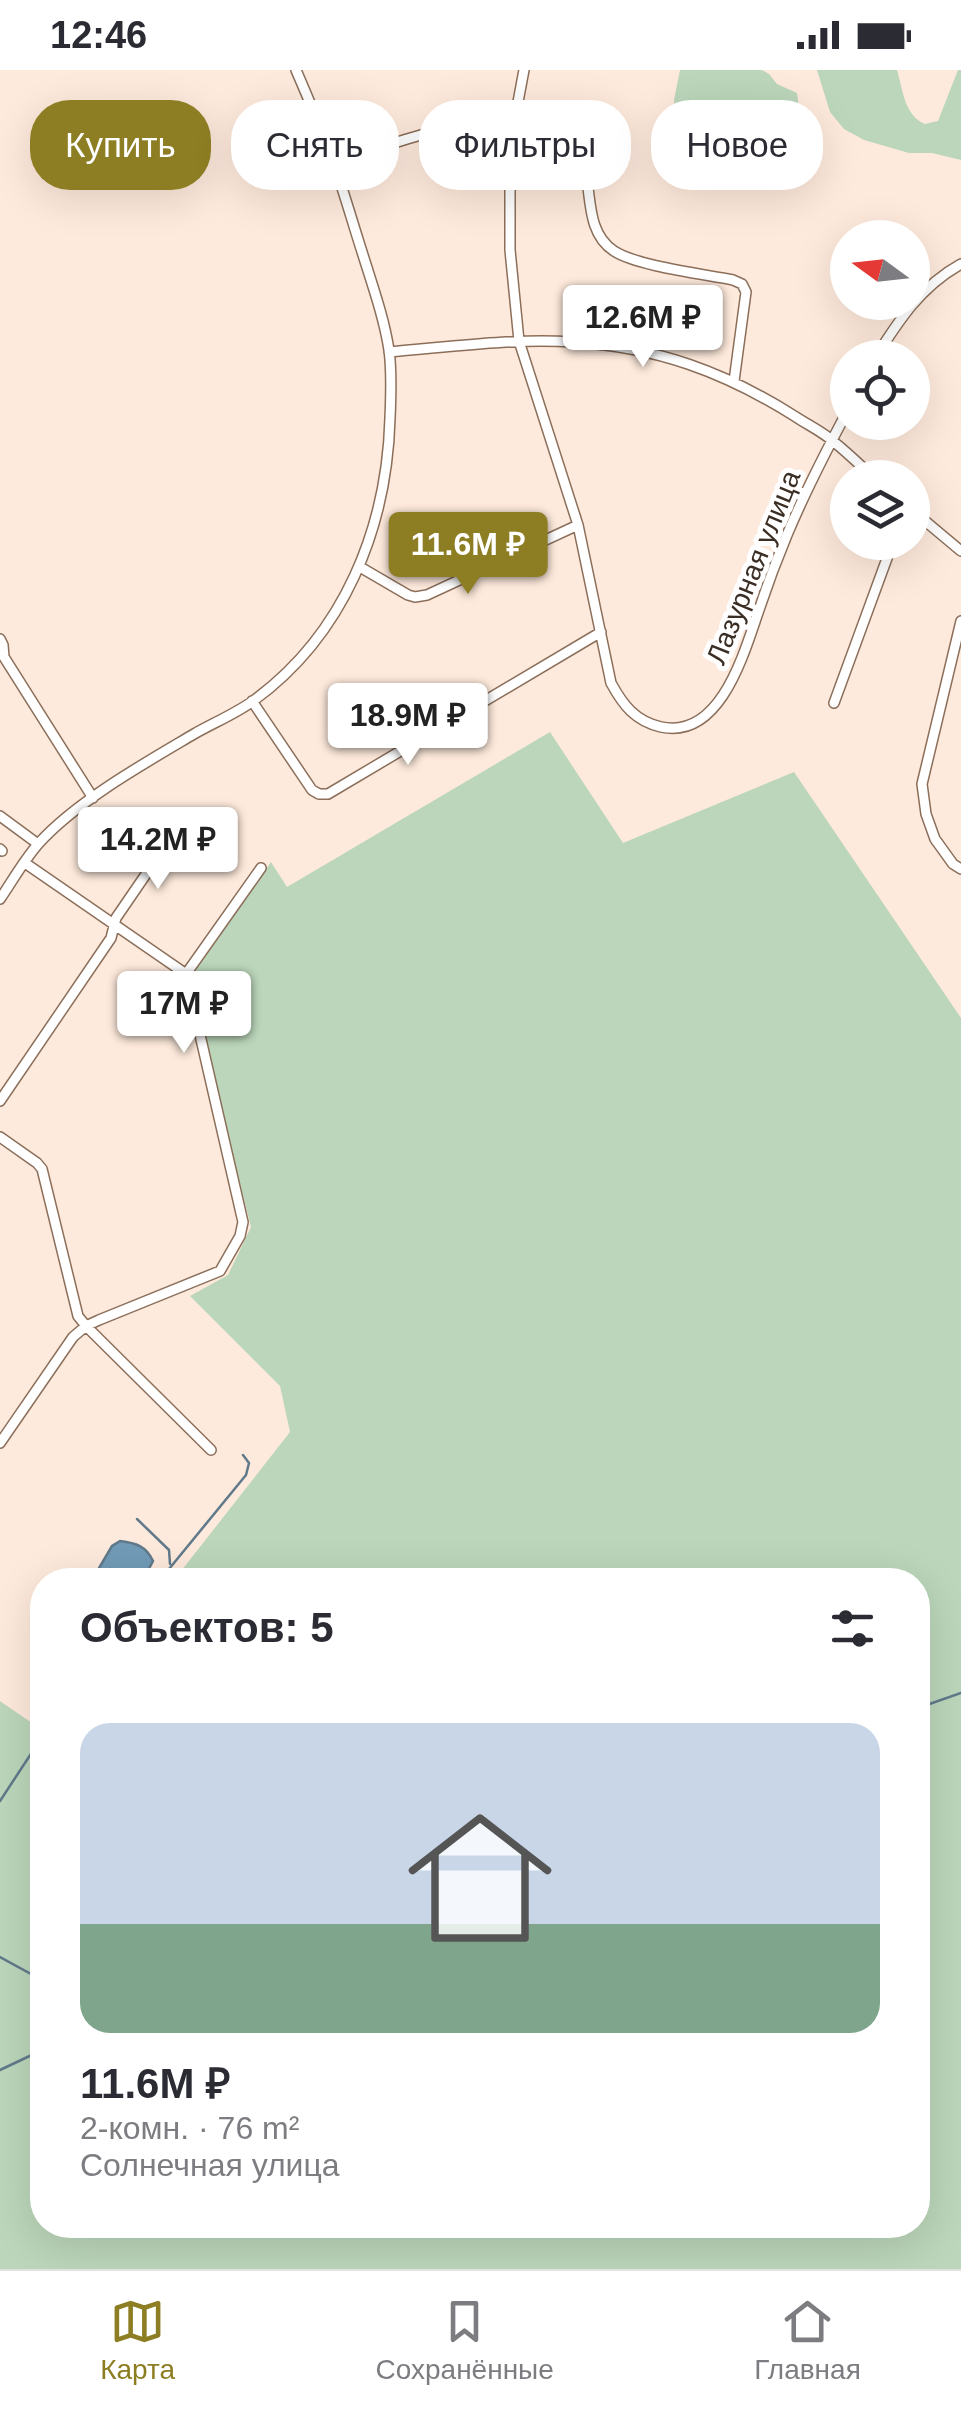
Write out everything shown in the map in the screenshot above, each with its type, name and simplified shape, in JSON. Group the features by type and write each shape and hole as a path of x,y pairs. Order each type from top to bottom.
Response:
{"street":[{"path":"296,70 308,100"},
{"name":"Лазурная улица","path":"518,100 524,70"},
{"path":"0,899 38,844 62,821 193,735 252,702 307,652 333,619 360,568 385,482 390,429 389,352 380,309 342,190"},
{"name":"Лазурная улица","path":"510,190 510,250 519,341 578,524 611,683 622,705 634,715 662,727 676,728 700,720 724,694 741,662 800,503 832,440"},
{"path":"588,190 592,220 600,239 614,251 742,284 746,292 734,381"},
{"path":"886,340 904,312 927,288 961,264"},
{"path":"389,352 519,341 624,346 673,357 734,381 830,439"},
{"path":"832,440 854,460"},
{"path":"360,568 408,596 427,595 578,524"},
{"path":"930,525 961,552"},
{"path":"834,703 886,560"},
{"path":"961,621 922,784 934,839 961,870"},
{"path":"252,702 312,790 328,794 601,632"},
{"path":"0,639 4,657 94,798"},
{"path":"0,816 38,844"},
{"path":"0,1101 111,938 116,918 166,846"},
{"path":"0,1443 74,1337 86,1326 220,1270 240,1236 243,1222 186,974 25,862"},
{"path":"186,974 261,868"},
{"path":"0,1136 42,1169 75,1308 86,1326 211,1450"}],"green space":[{"path":"680,70 762,70 777,84 797,93 798,100 674,100"},
{"path":"817,70 897,70 908,108 925,124 938,121 961,70 961,160 932,153 909,153 864,140 844,129 830,112"},
{"path":"550,732 623,843 794,772 961,1018 961,2269 0,2269 0,1701 30,1722 30,2238 930,2238 930,1568 183,1568 290,1432 280,1386 190,1296 228,1275 251,1227 190,986 192,976 271,862 287,887"}],"water":[{"path":"120,1541 140,1546 153,1561 149,1568 99,1568 112,1546"}],"waterway":[{"path":"170,1568 246,1475 249,1463 243,1455"},
{"path":"137,1519 169,1550 170,1564"},
{"path":"930,1704 961,1693"},
{"path":"0,1801 30,1755"},
{"path":"0,1957 30,1973"},
{"path":"0,2070 30,2056"}]}
